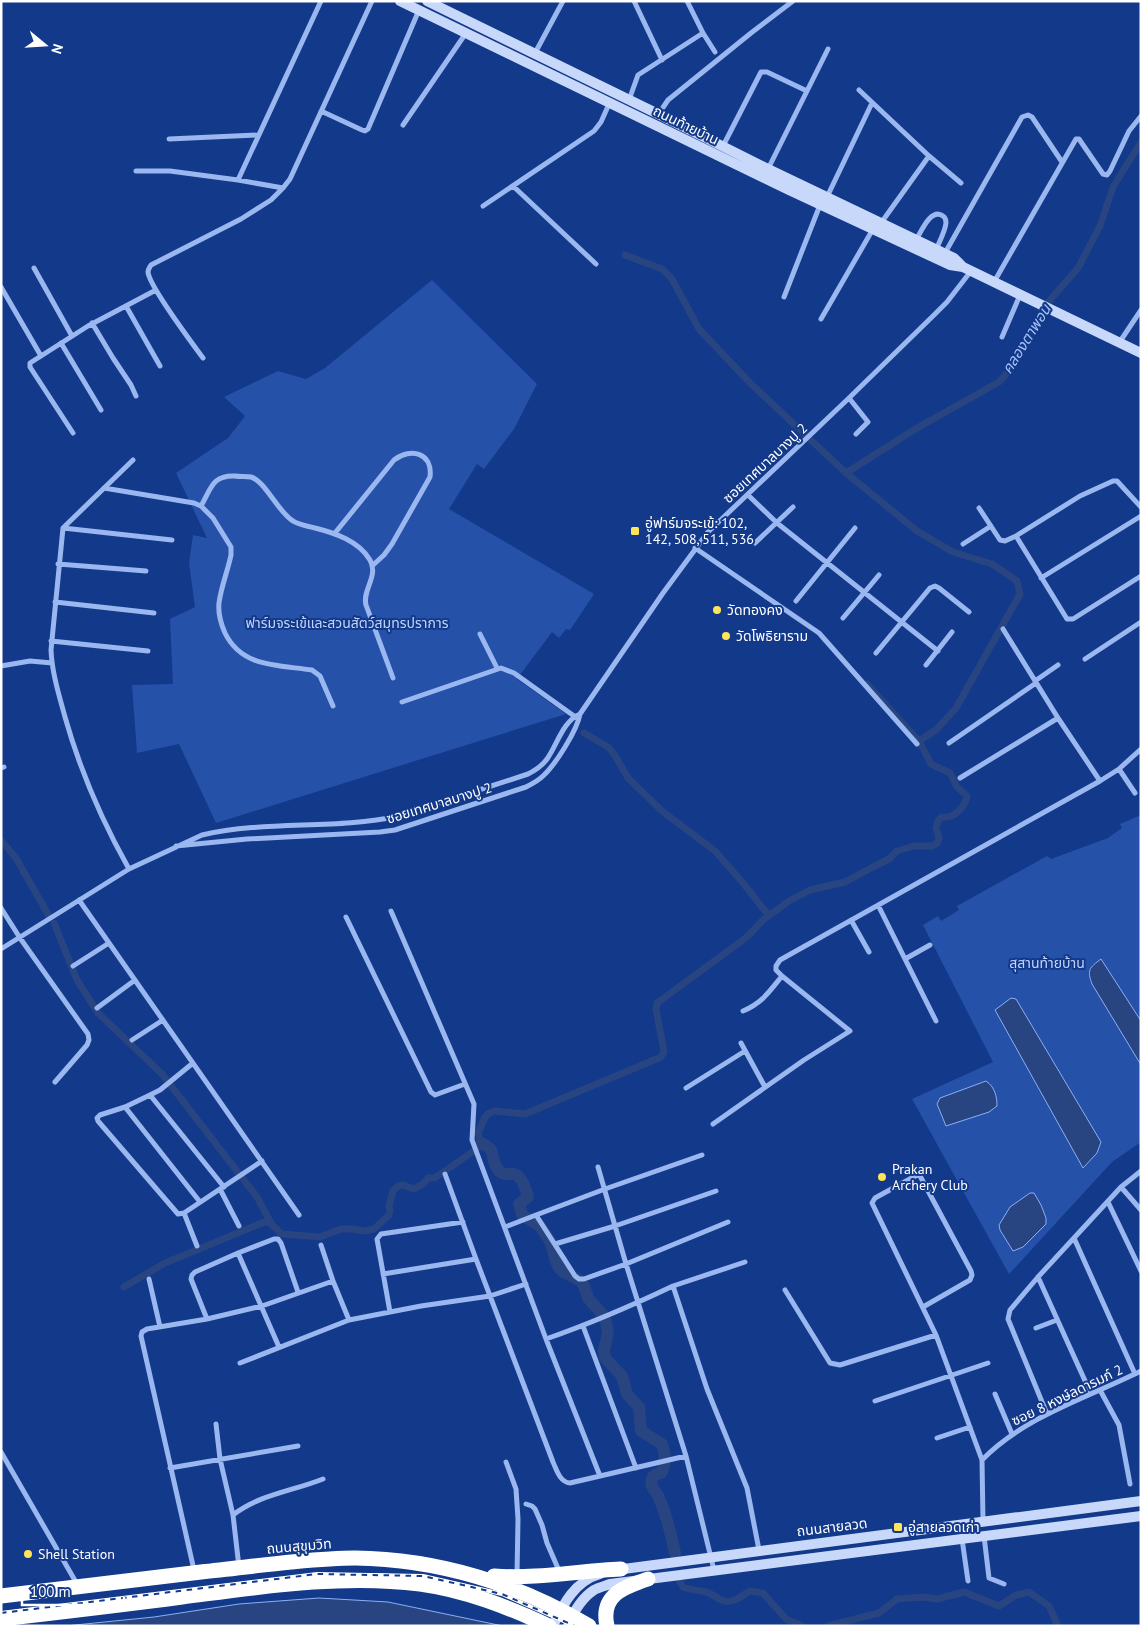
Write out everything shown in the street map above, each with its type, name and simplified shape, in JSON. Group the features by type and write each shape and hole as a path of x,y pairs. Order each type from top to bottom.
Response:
{"highway":[{"name":"ถนนสุขุมวิท","path":"1,1596 240,1568 353,1558 401,1561 471,1574 505,1585 567,1617 589,1626"},
{"path":"471,1574 517,1578 621,1569"},
{"path":"607,1626 605,1611 616,1593 648,1579"},
{"path":"1,1619 264,1586 350,1580 421,1584 455,1590 489,1601 551,1626"},
{"path":"79,1587 91,1608"}],"street":[{"path":"238,180 321,1"},
{"path":"203,358 156,290 148,272 151,265 241,219 271,200 283,188 290,179 372,1"},
{"name":"ถนนท้ายบ้าน","path":"400,1 653,125 877,226 950,265 967,269 1141,353"},
{"name":"ถนนท้ายบ้าน","path":"427,1 723,146 768,169 823,201"},
{"path":"530,65 563,1"},
{"path":"634,1 662,60"},
{"path":"687,1 702,33 714,52"},
{"path":"780,1 784,7"},
{"path":"653,125 668,100 793,1"},
{"path":"321,111 362,130 368,129 419,10"},
{"path":"404,125 466,33"},
{"path":"629,100 638,75 702,33"},
{"path":"768,169 828,49"},
{"path":"723,146 761,72 767,72 807,91"},
{"path":"859,90 929,156 961,183"},
{"path":"784,297 823,201 872,103"},
{"path":"483,206 594,131 601,122 609,104"},
{"path":"940,252 1022,116 1032,116 1062,162"},
{"path":"994,282 1076,139 1078,139 1103,174 1107,175 1131,128 1141,116"},
{"path":"169,138 258,135"},
{"path":"821,319 877,226 929,156"},
{"path":"136,171 170,171 283,188"},
{"path":"513,186 596,264"},
{"path":"916,240 932,216 938,214 943,216 946,219 946,225 940,252"},
{"name":"ถนนท้ายบ้าน","path":"877,226 916,240 954,258 967,269"},
{"path":"34,268 72,336"},
{"name":"ซอยเทศบาลบางปู 2","path":"1,949 129,868 202,835 236,829 378,820 398,816 524,776 536,770 547,759 569,722 577,715 694,548 713,526 814,432 947,302 967,269"},
{"path":"1,286 40,356"},
{"path":"73,433 30,367 30,363 92,323 156,290"},
{"path":"1002,337 1020,295"},
{"path":"126,306 160,366"},
{"path":"1119,343 1141,310"},
{"path":"92,323 136,396"},
{"path":"61,343 101,410"},
{"path":"849,398 868,422 856,434"},
{"path":"335,533 394,460 402,454 408,453 423,456 430,463 430,477 392,544 372,566"},
{"path":"129,868 82,771 59,697 52,663 51,641 63,528 133,460"},
{"path":"201,506 214,483 220,477 251,477 261,484 293,521 335,533 362,551 370,560 373,575 365,601 393,678"},
{"path":"979,508 1002,541 1016,536 1080,496 1113,481 1116,481 1141,507"},
{"path":"104,488 194,503 201,506 213,518 231,548 219,604 220,618 229,642 246,657 256,661 317,672 333,706"},
{"path":"748,495 776,523 938,650"},
{"path":"755,543 793,507"},
{"path":"1041,578 1141,516"},
{"path":"963,544 991,526"},
{"path":"63,528 172,540"},
{"path":"796,602 855,528"},
{"path":"1016,536 1069,620 1141,576"},
{"path":"694,548 819,633 917,744"},
{"path":"58,564 146,572"},
{"path":"843,618 879,575"},
{"path":"876,653 930,588 935,586 969,612"},
{"path":"55,602 154,613"},
{"path":"1085,659 1141,622"},
{"path":"1003,630 1100,781"},
{"path":"926,665 952,632"},
{"path":"480,634 497,668"},
{"path":"51,641 148,651"},
{"path":"1,666 30,661 52,663"},
{"path":"949,743 1058,666"},
{"path":"402,702 501,668 514,673 577,715"},
{"name":"ซอยเทศบาลบางปู 2","path":"176,846 247,839 380,832 410,826 526,787 539,780 551,768 569,739 578,722 577,715"},
{"path":"960,778 1058,718"},
{"path":"713,1124 850,1031 776,970 780,960 1100,781 1119,769 1141,749"},
{"path":"1119,769 1135,793"},
{"path":"79,900 299,1215"},
{"path":"878,904 936,1021"},
{"path":"1,908 88,1034 87,1046 55,1082"},
{"path":"391,911 475,1108 472,1140 546,1339 600,1476"},
{"path":"346,917 431,1092 435,1095 465,1084"},
{"path":"851,920 869,952"},
{"path":"73,966 109,943"},
{"path":"905,959 930,945"},
{"path":"743,1011 756,1006 782,976"},
{"path":"98,1008 135,980"},
{"path":"132,1040 163,1020"},
{"path":"741,1043 765,1087"},
{"path":"686,1088 745,1052"},
{"path":"193,1063 160,1090 125,1107 100,1115 98,1121 176,1212 180,1214 262,1161"},
{"path":"150,1096 222,1188 239,1226"},
{"path":"125,1107 200,1202"},
{"path":"505,1227 605,1189 702,1156"},
{"path":"598,1167 686,1456 714,1570"},
{"path":"1047,1414 1008,1319 1010,1310 1038,1276 1121,1187 1141,1172"},
{"path":"445,1174 561,1480 570,1484 686,1456"},
{"path":"923,1307 970,1280 972,1275 919,1174 874,1198 872,1203 936,1335 982,1460 983,1522"},
{"path":"1121,1187 1141,1210"},
{"path":"555,1244 616,1226 716,1191"},
{"path":"1108,1202 1141,1271"},
{"path":"184,1213 198,1246"},
{"path":"536,1215 575,1276 579,1279 584,1279 626,1264 728,1222"},
{"path":"390,1312 377,1239 381,1234 463,1222"},
{"path":"1074,1238 1138,1373"},
{"path":"207,1318 191,1279 192,1275 238,1253 274,1239 278,1239 298,1292"},
{"path":"321,1244 333,1281 349,1320"},
{"path":"238,1253 279,1347"},
{"path":"383,1274 476,1259"},
{"path":"546,1339 583,1326 673,1286 744,1262"},
{"path":"1038,1276 1092,1394"},
{"path":"149,1279 160,1327"},
{"path":"194,1573 141,1336 144,1330 262,1306 333,1281"},
{"path":"240,1363 349,1320 490,1296 526,1284"},
{"path":"673,1286 707,1389 746,1488 759,1550"},
{"path":"785,1290 830,1363 835,1365 936,1335"},
{"path":"1036,1328 1057,1320"},
{"path":"583,1326 636,1468"},
{"path":"875,1401 988,1363"},
{"name":"ซอย 8 หงษ์ลดารมภ์ 2","path":"982,1460 1012,1434 1047,1414 1138,1373"},
{"path":"1100,1390 1119,1425 1130,1484"},
{"path":"995,1394 1012,1434"},
{"path":"216,1424 220,1459 233,1515 240,1568"},
{"path":"937,1438 970,1427"},
{"path":"170,1468 298,1446"},
{"path":"1,1452 79,1587"},
{"path":"506,1462 516,1489 518,1519 517,1578"},
{"path":"233,1515 242,1508 269,1496 322,1479"},
{"name":"ถนนสายลวด","path":"567,1617 570,1594 580,1583 596,1575 621,1569 1141,1502"},
{"path":"526,1504 535,1509 560,1574"},
{"path":"1101,1507 1102,1521"},
{"name":"ถนนสายลวด","path":"551,1626 567,1617 594,1590 610,1584 1141,1516"},
{"path":"984,1536 989,1578 1004,1584"},
{"path":"962,1538 968,1581"}],"green space":[{"name":"ฟาร์มจระเข้และสวนสัตว์สมุทรปราการ","path":"432,280 537,384 514,429 484,469 477,464 449,509 594,594 570,630 566,629 559,638 552,632 517,679 566,714 216,823 179,744 137,753 132,685 173,684 170,619 195,607 189,563 193,535 207,538 176,473 228,438 245,416 224,397 278,371 306,379 325,368"},
{"name":"สุสานท้ายบ้าน","path":"1141,815 1141,1142 1112,1162 1009,1274 912,1099 993,1062 923,925 938,916 941,921 959,910 957,906 1047,856 1051,859 1108,838 1122,828 1120,824"}],"shaded area":[{"path":"1101,959 1141,1021 1141,1065 1092,984 1089,972"},
{"path":"1011,998 1016,999 1101,1142 1097,1153 1083,1168 995,1010"},
{"path":"986,1081 995,1092 997,1106 989,1112 946,1126 937,1104 940,1098"},
{"path":"1030,1193 1034,1193 1041,1205 1046,1218 1046,1224 1023,1247 1013,1251 999,1225 1010,1207"},
{"path":"319,1598 388,1602 503,1626 65,1626 154,1617 239,1604"}],"waterway":[{"name":"คลองตาพอน","path":"846,473 917,428 999,382 1015,364 1044,307 1078,268 1100,226 1113,187 1141,142"},
{"path":"625,255 662,269 672,279 699,329 751,384 846,473 917,531 953,552 992,564 1017,581 1020,594 956,708 936,730 919,741"},
{"path":"124,1287 165,1263 267,1221 282,1234 320,1237 341,1229 365,1231 374,1229 389,1215 393,1191 398,1186 403,1185 414,1189 423,1184 428,1178 434,1178 478,1148 481,1143 478,1133 485,1117 489,1113 495,1111 525,1114 661,1057 664,1052 656,1009 657,1003 747,937 763,920 789,901 810,890 845,882 889,859 897,851 914,846 932,846 937,843 939,838 936,827 938,821 942,817 955,814 964,804 967,796 957,787 950,773 931,764 919,741 867,684"},
{"path":"584,733 608,747 628,778 662,811 715,851 769,916"},
{"path":"1,840 16,858 49,916"},
{"path":"54,923 77,980 98,1013 162,1074 257,1197 271,1223"},
{"path":"481,1143 490,1148 495,1164 501,1172 516,1175 520,1178 528,1197 519,1204 522,1215 540,1226 550,1241 560,1269 581,1281 588,1298 604,1316 608,1333 604,1350 605,1358 622,1376 627,1394 639,1407 641,1431 662,1444 664,1466 661,1473 653,1477 651,1484 663,1509 675,1553"},
{"path":"680,1582 683,1587 707,1592 725,1601 736,1599 750,1591 763,1593 786,1619 802,1626"},
{"path":"828,1626 879,1613 897,1599 923,1597 937,1599 964,1592 999,1606 1016,1595 1029,1592 1049,1606 1058,1626"}],"railway":[{"path":"1,1613 317,1574 423,1576 502,1594 575,1626"}],"place":[{"name":"อู่ฟาร์มจระเข้: 102, 142, 508, 511, 536","path":"635,531"},
{"name":"วัดทองคง","path":"717,610"},
{"name":"วัดโพธิยาราม","path":"726,636"},
{"name":"Prakan Archery Club","path":"882,1177"},
{"name":"อู่สายลวดเก่า","path":"898,1527"},
{"name":"Shell Station","path":"28,1554"}]}
